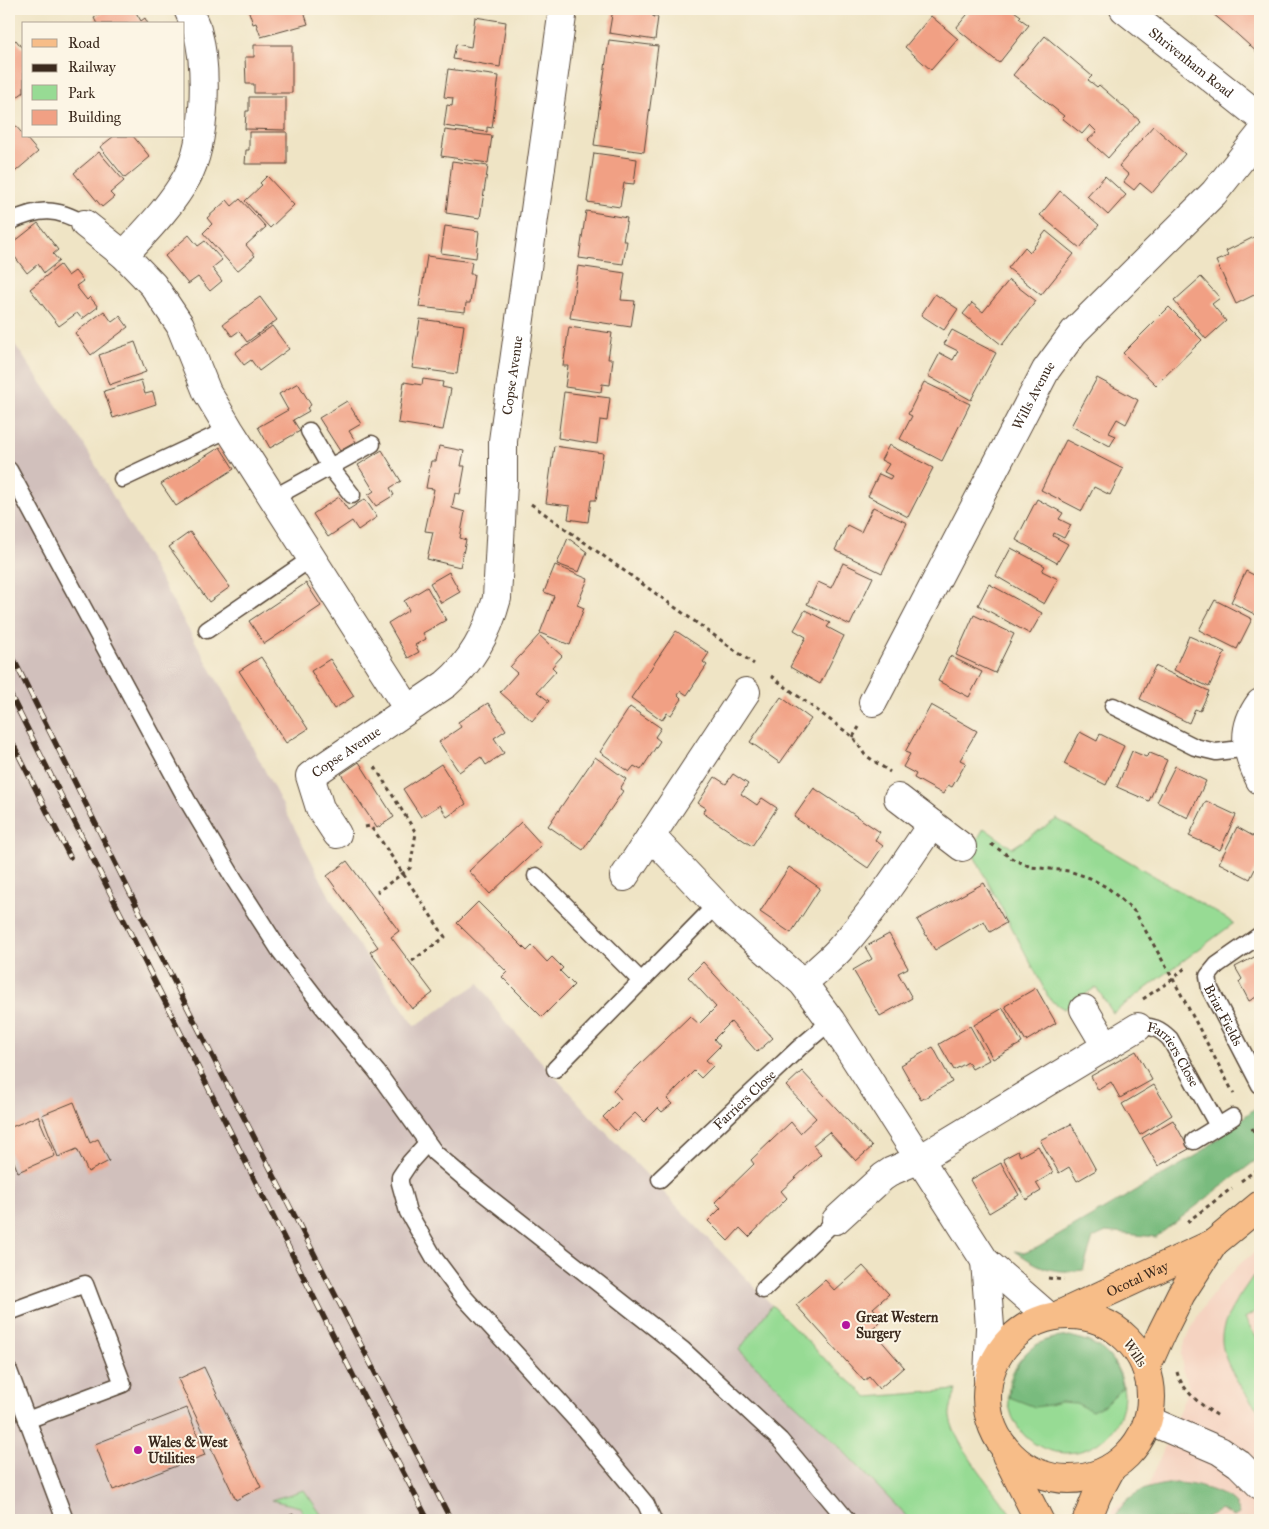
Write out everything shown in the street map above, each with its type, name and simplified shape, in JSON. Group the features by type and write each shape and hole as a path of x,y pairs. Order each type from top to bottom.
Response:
{"main road":[{"name":"Ocotal Way","path":"1054,1315 1214,1242 1260,1205"},
{"name":"Ocotal Way","path":"1146,1368 1181,1294 1214,1242"},
{"name":"Wills","path":"1054,1315 1092,1318 1118,1330 1131,1343 1146,1368 1151,1394 1148,1420 1144,1431 1122,1459 1112,1467 1092,1476 1057,1478 1035,1472 1025,1466 1016,1460 1000,1442 988,1412 988,1379 997,1356 1012,1337 1031,1323 1054,1315"},
{"path":"1000,1442 1039,1520"},
{"path":"1087,1520 1097,1495 1112,1467"}],"street":[{"path":"124,255 172,200 187,177 195,158 202,122 203,75 197,30 188,9"},
{"name":"Copse Avenue","path":"337,834 320,808 310,776 446,684 464,667 485,635 497,598 503,483 503,441 563,9"},
{"name":"Shrivenham Road","path":"1124,9 1260,117"},
{"name":"Wills Avenue","path":"874,702 1046,370 1074,332 1214,193 1260,135"},
{"path":"85,224 124,255 153,285 180,325 207,392 408,709"},
{"path":"624,877 746,692"},
{"path":"1260,703 1252,714 1247,733 1250,759 1260,780"},
{"path":"898,798 962,847"},
{"path":"803,983 838,951 857,928 932,824"},
{"path":"651,836 716,905 803,983 831,1020 985,1261 1054,1315"},
{"path":"1084,1010 1106,1046"},
{"name":"Farriers Close","path":"836,1220 882,1177 920,1160 1138,1026"},
{"path":"985,1261 990,1327 988,1379"},
{"path":"1148,1420 1220,1451 1239,1464 1260,1485"}],"lane":[{"path":"9,222 35,212 46,211 71,216 85,224"},
{"path":"122,479 229,429"},
{"path":"309,431 330,466 352,495"},
{"path":"273,498 372,444"},
{"path":"9,470 182,791 234,879 280,951 377,1072 435,1153 690,1356 780,1440 847,1520"},
{"path":"207,630 312,558"},
{"path":"1113,706 1195,747 1216,752 1248,748"},
{"path":"536,876 641,982"},
{"path":"556,1069 716,905"},
{"name":"Briar Fields","path":"1260,935 1217,965 1208,976 1210,988 1260,1085"},
{"name":"Farriers Close","path":"660,1179 831,1020"},
{"name":"Farriers Close","path":"1138,1026 1148,1026 1162,1030 1170,1039 1218,1126"},
{"path":"1194,1141 1233,1117"},
{"path":"428,1143 410,1162 400,1177 400,1183 408,1212 436,1259 462,1295 578,1422 646,1504 653,1520"},
{"name":"Farriers Close","path":"763,1290 836,1220"},
{"path":"9,1312 85,1284 123,1384 27,1420"},
{"path":"9,1371 65,1520"}],"path":[{"path":"360,742 416,833 410,868 377,892"},
{"path":"337,834 370,826 445,936 412,961"},
{"path":"1184,1224 1260,1167"},
{"path":"1012,1284 1026,1268 1048,1278 1070,1280"},
{"path":"1176,1368 1178,1377 1198,1402 1222,1419"}],"shaded area":[{"path":"9,336 83,443 230,703 344,924 415,1026 479,983 502,1018 595,1121 772,1305 739,1350 820,1427 910,1520 325,1520 304,1490 272,1500 300,1507 306,1520 9,1520"},
{"path":"1260,1248 1260,1520 1110,1520 1114,1508 1148,1487 1189,1387 1183,1371 1181,1355 1186,1339 1199,1313 1219,1286 1242,1262"}],"green space":[{"path":"1057,819 1234,923 1113,1013 1096,987 1064,1009 1050,1000 971,850 984,828 1012,848"},
{"path":"1260,1104 1260,1157 1156,1237 1106,1232 1093,1238 1083,1270 1063,1271 1039,1266 1015,1251 1024,1253 1037,1248 1199,1154"},
{"path":"1253,1276 1260,1289 1260,1309 1245,1318 1260,1344 1260,1412 1246,1395 1233,1374 1227,1362 1222,1340 1228,1316"},
{"path":"772,1305 827,1361 868,1397 956,1390 950,1414 954,1429 968,1456 1015,1520 910,1520 820,1427 739,1350"},
{"path":"1070,1336 1091,1343 1106,1352 1116,1366 1123,1387 1106,1404 1092,1411 1076,1403 1060,1402 1035,1407 1009,1397 1016,1369 1020,1361 1032,1348 1053,1338"},
{"path":"1066,1337 1088,1342 1107,1354 1119,1373 1124,1395 1119,1417 1107,1436 1088,1448 1066,1453 1044,1448 1025,1436 1013,1417 1008,1395 1013,1373 1025,1354 1044,1342"},
{"path":"1176,1483 1190,1484 1215,1491 1234,1503 1239,1514 1234,1517 1221,1510 1201,1520 1114,1520 1125,1503 1139,1492 1156,1486"},
{"path":"304,1490 325,1520 306,1520 300,1507 271,1500"}],"building":[{"path":"108,9 134,9 141,21 145,18 147,22 96,22 94,18"},
{"path":"248,9 303,9 308,24 261,37 256,23 253,24"},
{"path":"613,9 654,9 653,17 658,17 655,40 609,33"},
{"path":"972,9 1011,9 1029,25 999,63 956,28"},
{"path":"1207,9 1260,9 1260,55 1229,27"},
{"path":"931,16 958,39 931,70 905,47"},
{"path":"475,17 506,22 500,67 453,59 456,44 471,47"},
{"path":"1045,36 1092,76 1088,80 1097,87 1099,85 1140,121 1108,158 1088,140 1097,132 1090,125 1082,134 1062,118 1064,116 1013,75"},
{"path":"16,40 22,48 22,93 9,103 9,57 11,55 9,45"},
{"path":"609,40 658,46 644,152 594,145"},
{"path":"254,45 292,45 292,93 254,93 254,84 246,84 245,57 254,57"},
{"path":"448,69 499,76 492,128 487,127 487,132 444,126 447,105 452,106 453,98 444,97"},
{"path":"249,97 286,97 286,130 245,129 246,111 249,111"},
{"path":"9,118 22,133 22,138 26,138 38,152 9,177"},
{"path":"1153,126 1185,154 1152,193 1140,183 1134,190 1124,182 1129,175 1119,166"},
{"path":"445,130 492,136 488,163 441,156"},
{"path":"249,132 287,132 287,164 245,164 246,150 249,150"},
{"path":"111,138 135,138 150,157 125,178 100,147"},
{"path":"99,152 124,181 110,193 114,197 102,207 74,173"},
{"path":"594,153 637,159 634,184 624,183 620,207 587,202"},
{"path":"452,161 488,166 480,218 446,213"},
{"path":"267,176 294,205 270,228 245,201 262,185 260,183"},
{"path":"1105,176 1126,195 1108,215 1087,196"},
{"path":"1060,191 1099,225 1080,248 1040,215"},
{"path":"240,199 266,227 246,245 255,256 237,271 203,233 212,224 207,218 227,200 232,206"},
{"path":"586,211 627,218 623,241 627,241 623,264 579,258"},
{"path":"38,223 58,250 53,254 59,261 44,273 38,264 27,273 9,249 9,246"},
{"path":"445,226 479,231 476,258 441,253"},
{"path":"1046,231 1074,254 1041,295 1008,268 1025,247 1030,252"},
{"path":"1260,234 1260,292 1236,304 1216,261 1228,256 1226,251"},
{"path":"189,235 198,246 205,241 222,260 212,268 222,281 210,291 198,277 188,284 165,256"},
{"path":"427,256 472,262 470,274 474,274 470,303 466,303 465,312 419,307"},
{"path":"60,265 68,276 75,271 83,281 76,286 87,300 90,297 98,307 82,319 77,313 59,326 30,289"},
{"path":"578,266 625,273 621,300 635,301 631,327 570,318"},
{"path":"1201,277 1220,298 1212,304 1226,321 1206,339 1174,301"},
{"path":"1009,280 1036,301 1002,345 963,314 972,303 983,312"},
{"path":"935,294 958,309 944,330 921,315"},
{"path":"260,297 277,320 247,342 239,331 232,336 223,324"},
{"path":"1169,307 1202,340 1156,385 1123,353"},
{"path":"104,311 112,322 120,316 128,327 91,355 75,333"},
{"path":"420,319 464,325 457,374 412,368"},
{"path":"272,326 289,349 259,371 251,360 244,365 235,353"},
{"path":"569,327 612,333 608,359 613,359 610,385 602,384 601,392 565,387 568,366 563,366"},
{"path":"952,330 996,353 971,400 928,376 940,353 953,360 958,351 944,344"},
{"path":"135,342 146,372 109,385 99,355"},
{"path":"1097,378 1138,400 1126,424 1117,419 1109,433 1116,436 1110,446 1071,426"},
{"path":"423,379 443,382 442,387 451,389 443,430 398,423 404,382 422,385"},
{"path":"141,380 145,394 153,392 156,404 113,418 104,391"},
{"path":"924,382 970,404 942,461 900,439 912,416 908,414"},
{"path":"298,383 311,405 307,408 309,411 293,420 300,431 270,448 258,427 288,410 279,394"},
{"path":"564,392 610,398 607,421 600,420 597,444 558,438"},
{"path":"347,401 361,424 349,431 356,442 340,451 319,418"},
{"path":"1066,440 1123,469 1110,495 1094,487 1082,511 1041,490"},
{"path":"889,445 933,468 908,517 868,496 879,474 890,479 892,476 884,472 889,464 881,460"},
{"path":"439,446 464,451 461,466 465,466 460,494 455,493 452,508 465,512 460,538 466,540 460,567 427,559 433,532 425,531 434,489 426,488 431,461 436,461"},
{"path":"554,446 603,453 596,500 591,500 588,522 568,519 570,506 546,503"},
{"path":"220,447 234,469 176,506 161,484"},
{"path":"382,450 401,481 390,488 394,495 376,506 368,495 374,491 358,465"},
{"path":"339,497 348,510 365,499 377,517 358,530 352,521 328,537 313,514"},
{"path":"1037,499 1063,513 1059,519 1071,525 1064,538 1054,533 1053,536 1068,544 1057,563 1016,540"},
{"path":"873,507 907,523 882,573 835,550 847,525 861,532"},
{"path":"190,532 230,587 209,602 169,547"},
{"path":"568,538 587,552 579,572 557,564"},
{"path":"1011,548 1045,566 1042,571 1058,579 1044,604 996,576"},
{"path":"843,563 873,577 850,625 807,604 818,582 831,588"},
{"path":"555,565 588,579 577,605 584,608 570,645 540,633 554,596 544,592"},
{"path":"1246,571 1260,578 1260,617 1231,602"},
{"path":"449,572 460,592 441,603 430,583"},
{"path":"306,583 321,606 264,644 249,621"},
{"path":"989,584 1042,613 1030,634 978,605"},
{"path":"427,587 446,620 423,633 426,639 415,645 419,652 408,658 388,623 409,610 404,601"},
{"path":"1215,600 1252,619 1237,649 1199,630"},
{"path":"805,610 830,623 827,627 844,636 820,684 790,667 806,637 794,630"},
{"path":"974,615 1014,634 995,673 956,655"},
{"path":"676,631 709,653 703,662 707,665 687,695 681,691 678,695 682,699 671,715 667,713 662,720 631,698"},
{"path":"539,635 562,656 552,667 556,671 537,692 549,701 532,721 500,692 517,673 510,667"},
{"path":"1189,636 1225,652 1209,687 1174,670"},
{"path":"950,656 982,672 969,697 938,681"},
{"path":"261,657 308,729 286,743 239,671"},
{"path":"330,659 354,696 334,709 311,671"},
{"path":"1155,666 1209,691 1200,711 1195,709 1189,723 1140,699"},
{"path":"781,697 811,719 780,763 750,742"},
{"path":"488,703 506,730 494,738 504,753 486,765 481,757 459,772 439,742 461,727 458,722"},
{"path":"931,705 977,731 960,760 966,763 952,787 948,785 943,794 914,778 916,774 903,767 910,754 905,752"},
{"path":"630,707 661,728 655,737 660,741 641,770 634,766 629,772 600,752"},
{"path":"1080,732 1097,741 1100,734 1124,746 1106,785 1064,764"},
{"path":"1132,751 1146,757 1150,753 1167,760 1149,801 1117,787"},
{"path":"595,757 626,779 620,789 623,791 583,850 548,826"},
{"path":"359,762 394,817 377,828 341,774"},
{"path":"441,764 466,804 447,817 440,805 421,817 403,789"},
{"path":"1175,766 1206,781 1188,818 1157,802"},
{"path":"733,774 748,784 741,794 757,805 762,798 777,808 752,846 703,813 706,808 698,803 715,777 726,784"},
{"path":"814,788 880,832 875,840 883,846 868,868 794,817"},
{"path":"1206,801 1236,815 1220,850 1189,836"},
{"path":"521,822 542,845 490,894 469,871"},
{"path":"1237,827 1260,840 1260,859 1250,879 1219,863"},
{"path":"347,861 399,931 391,937 433,993 412,1009 370,952 378,947 327,876"},
{"path":"789,867 820,888 791,933 760,912"},
{"path":"984,883 1006,923 990,932 984,921 935,950 917,920"},
{"path":"478,902 527,951 532,946 547,962 552,957 563,968 560,971 574,985 542,1017 502,977 507,972 457,923"},
{"path":"889,934 908,968 898,973 912,998 880,1016 853,970 872,959 865,947"},
{"path":"1260,954 1260,995 1249,1001 1239,982 1242,979 1235,967"},
{"path":"703,962 773,1038 757,1052 731,1022 714,1039 720,1046 706,1060 713,1066 701,1078 694,1071 667,1099 672,1104 662,1112 658,1108 644,1122 635,1113 616,1131 603,1117 621,1099 613,1090 690,1016 699,1024 716,1007 688,977"},
{"path":"1036,988 1056,1023 1026,1041 1005,1006"},
{"path":"1003,1008 1022,1043 993,1059 974,1025"},
{"path":"970,1026 989,1060 972,1069 968,1062 954,1070 939,1044"},
{"path":"933,1047 952,1082 921,1100 901,1065"},
{"path":"1136,1051 1152,1080 1120,1098 1111,1082 1098,1090 1091,1076"},
{"path":"802,1071 872,1147 856,1161 829,1132 813,1145 821,1154 781,1191 787,1198 749,1237 740,1228 728,1241 708,1221 721,1208 715,1202 754,1164 751,1160 791,1122 800,1133 816,1118 786,1086"},
{"path":"1154,1085 1172,1115 1140,1135 1122,1104"},
{"path":"74,1102 90,1143 98,1139 109,1161 88,1172 77,1149 58,1157 42,1115"},
{"path":"38,1116 55,1156 18,1172 9,1150 9,1128"},
{"path":"1173,1120 1189,1149 1158,1166 1142,1138"},
{"path":"1071,1124 1096,1170 1077,1181 1069,1167 1059,1173 1040,1140"},
{"path":"1038,1146 1053,1173 1036,1183 1041,1191 1026,1200 1003,1159 1018,1151 1020,1156"},
{"path":"1001,1163 1019,1195 989,1213 970,1180"},
{"name":"Great Western Surgery","path":"863,1266 889,1294 873,1308 883,1319 872,1330 904,1367 879,1389 869,1377 864,1381 796,1305 825,1280 835,1291"},
{"path":"204,1367 261,1487 236,1500 178,1379"},
{"path":"187,1408 205,1455 113,1490 95,1444"},
{"path":"293,1514 296,1520 277,1520"}],"railway":[{"path":"9,650 181,995 451,1520"},
{"path":"9,692 367,1403 428,1520"},
{"path":"9,736 70,857"}],"place":[{"name":"Great Western Surgery","path":"846,1325"},
{"name":"Wales & West Utilities","path":"138,1450"}]}
